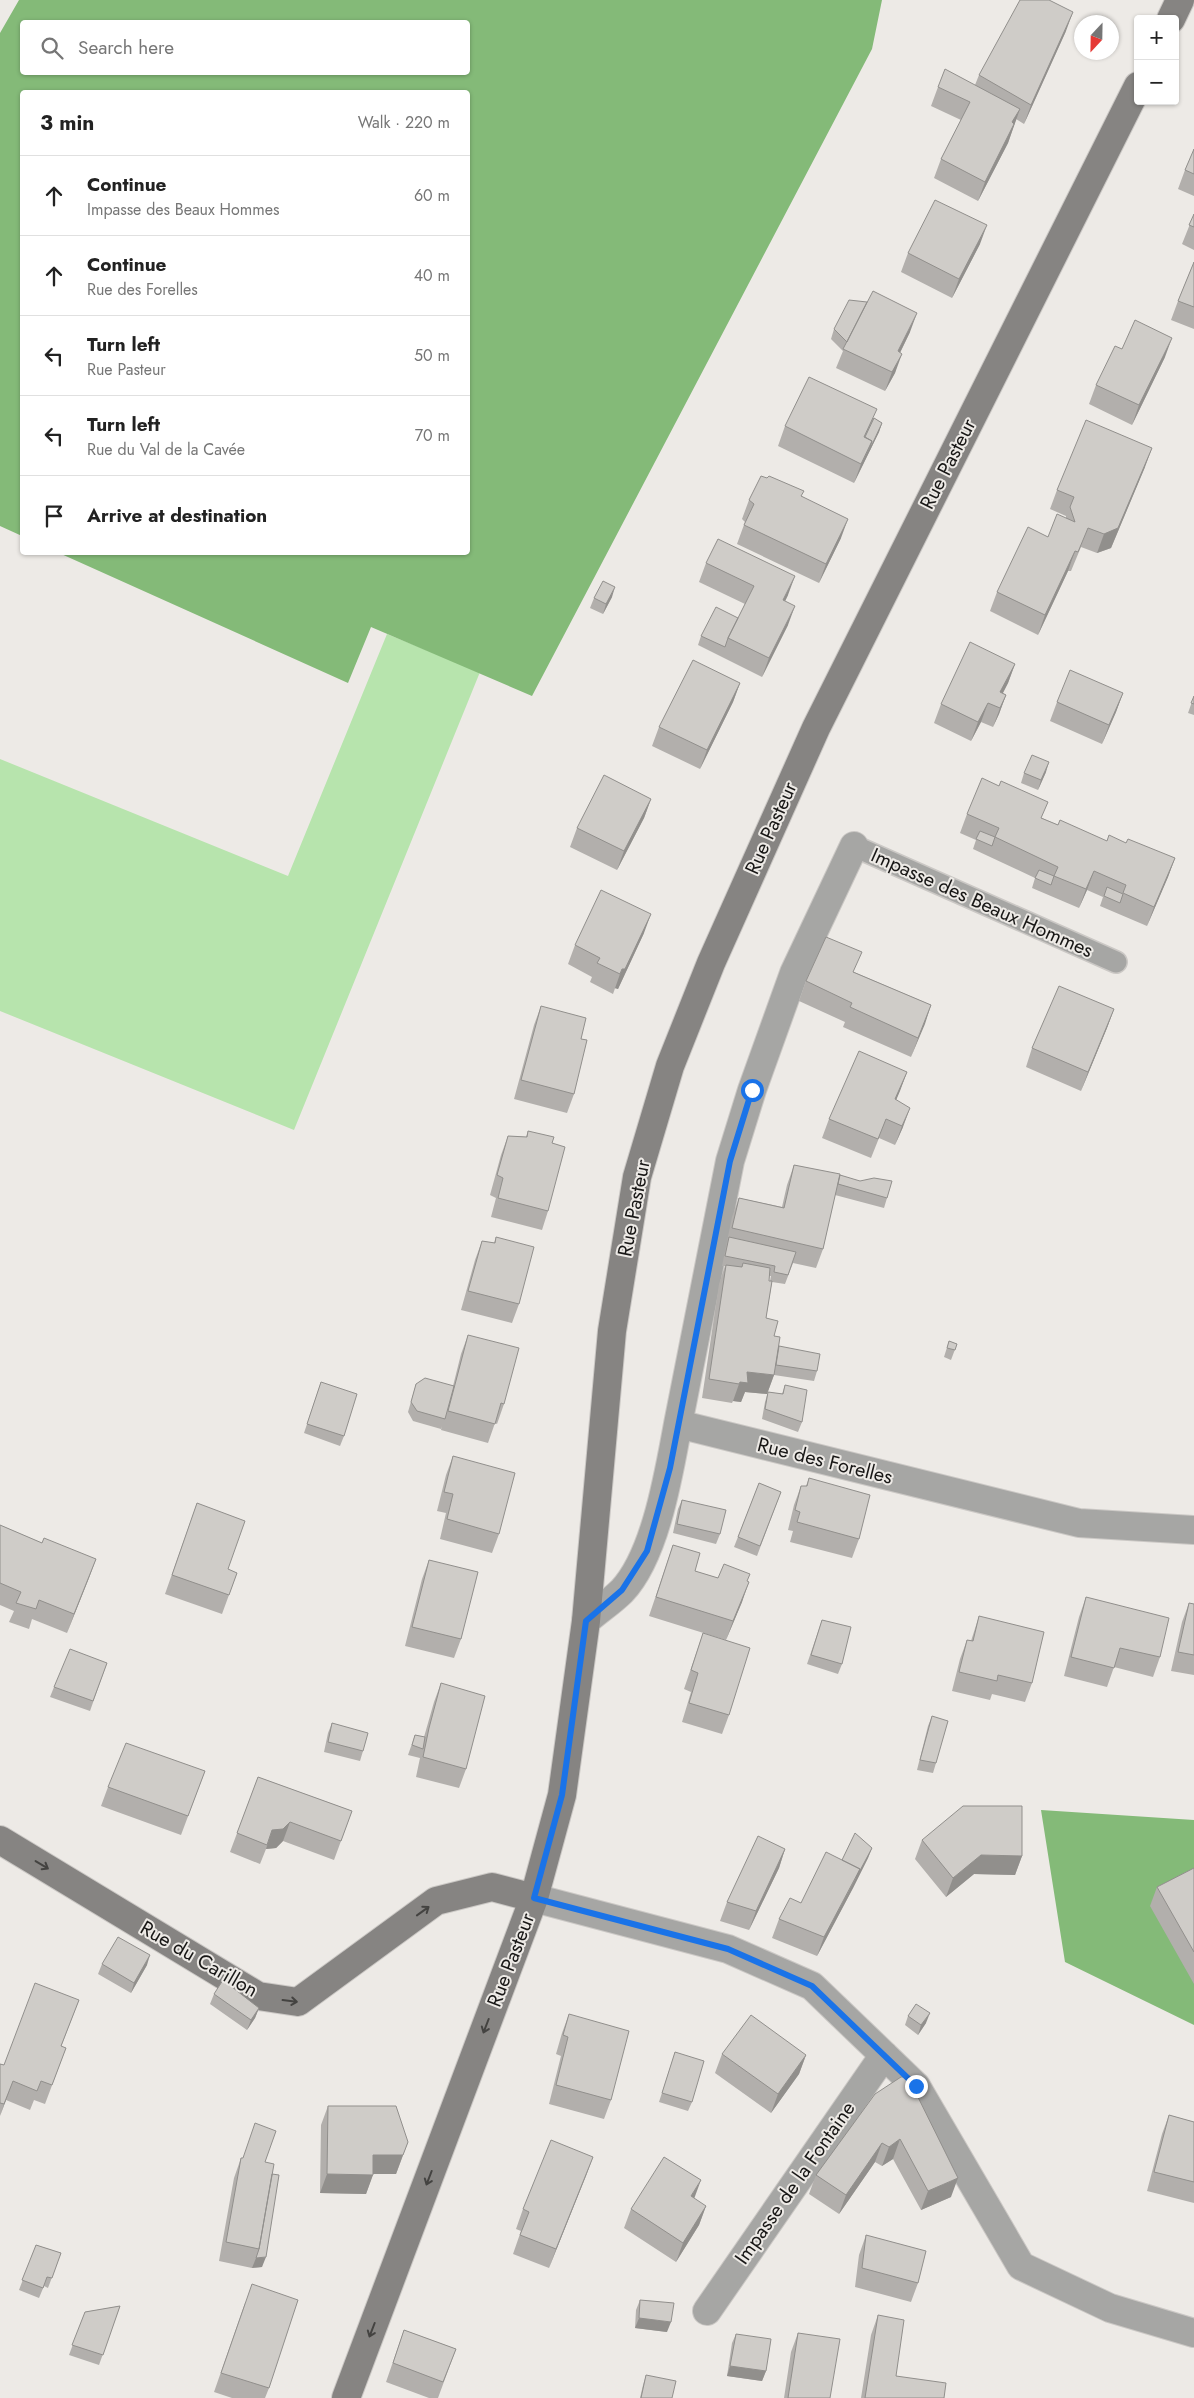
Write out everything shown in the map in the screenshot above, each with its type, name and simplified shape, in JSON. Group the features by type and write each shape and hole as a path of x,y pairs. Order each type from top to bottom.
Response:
{"street":[{"path":"1173,15 1180,0"},
{"name":"Rue Pasteur","path":"346,2398 534,1898 562,1795 586,1621 612,1331 637,1177 670,1066 711,963 816,728 1134,94"},
{"name":"Impasse des Beaux Hommes","path":"678,1424 732,1152 794,973 854,846"},
{"path":"586,1621 622,1590 647,1551 670,1468 678,1424"},
{"name":"Rue des Forelles","path":"678,1424 1079,1523 1194,1530"},
{"name":"Rue du Carillon","path":"0,1840 258,1996 298,2002 436,1901 492,1887 534,1898"},
{"path":"534,1898 728,1949 812,1986 916,2086 1021,2266 1110,2308 1194,2334"},
{"name":"Impasse de la Fontaine","path":"707,2311 884,2055"}],"lane":[{"name":"Impasse des Beaux Hommes","path":"854,846 1116,962"}],"green space":[{"path":"19,0 882,0 872,49 532,696 371,627 348,683 63,555 470,555 470,90 20,90 20,535 0,526 0,33"},
{"path":"387,634 480,672 294,1130 0,1011 0,759 288,876"},
{"path":"1041,1810 1194,1820 1194,2025 1065,1962"}],"building":[{"path":"1020,0 1049,0 1073,12 1031,105 979,75"},
{"path":"945,69 1020,109 1012,122 1014,124 985,182 941,159 970,102 938,87"},
{"path":"1194,149 1194,174 1185,170"},
{"path":"935,200 987,225 959,279 908,253"},
{"path":"1194,214 1194,227 1189,225"},
{"path":"1194,262 1194,307 1178,301"},
{"path":"873,291 917,313 898,351 902,354 892,372 843,349"},
{"path":"849,300 867,302 847,342 834,329"},
{"path":"1135,320 1172,338 1139,405 1096,385 1115,346 1122,349"},
{"path":"809,377 877,409 864,437 872,441 861,464 785,426"},
{"path":"874,418 882,423 869,451 872,441 865,437"},
{"path":"1086,420 1152,448 1118,528 1104,534 1088,528 1078,552 1075,551 1045,615 997,592 1028,527 1048,537 1057,514 1075,522 1070,507 1074,497 1057,490"},
{"path":"761,476 767,478 769,476 804,491 801,496 848,519 826,564 744,525 754,504 749,500"},
{"path":"718,539 795,576 783,600 795,606 769,658 728,638 754,586 706,563"},
{"path":"603,581 615,587 606,604 594,598"},
{"path":"716,607 738,618 725,647 701,636"},
{"path":"970,642 1015,664 1000,692 1006,695 1000,708 988,703 978,722 941,704"},
{"path":"693,660 740,683 707,750 659,727"},
{"path":"1070,670 1123,693 1109,725 1057,702"},
{"path":"1032,755 1049,762 1041,780 1024,773"},
{"path":"604,775 651,799 624,851 577,828"},
{"path":"982,778 999,786 1001,781 1048,802 1041,818 1058,825 1060,820 1107,841 1109,835 1126,843 1128,839 1175,858 1154,907 1123,893 1126,885 1094,871 1086,889 1054,876 1058,867 995,837 999,828 967,814"},
{"path":"980,831 995,837 992,846 976,839"},
{"path":"1039,870 1054,876 1051,885 1035,878"},
{"path":"1107,887 1123,894 1120,903 1104,896"},
{"path":"601,890 651,914 625,969 622,969 620,974 597,963 600,958 575,945"},
{"path":"826,937 862,952 853,972 931,1005 918,1038 850,1007 852,1003 806,981"},
{"path":"1059,986 1114,1009 1088,1072 1032,1048"},
{"path":"541,1006 586,1018 581,1039 587,1040 574,1094 521,1080"},
{"path":"859,1051 907,1072 895,1099 910,1108 902,1126 886,1119 878,1139 829,1119"},
{"path":"528,1131 554,1137 552,1143 565,1147 548,1211 498,1198 503,1178 497,1175 508,1136 527,1137"},
{"path":"794,1165 840,1174 823,1249 732,1228 739,1198 784,1208"},
{"path":"840,1175 860,1181 874,1178 892,1181 887,1198 838,1184"},
{"path":"496,1237 534,1247 519,1304 468,1291 482,1241 495,1243"},
{"path":"729,1237 796,1252 788,1275 774,1272 775,1266 725,1256"},
{"path":"743,1263 770,1268 769,1281 772,1281 766,1318 778,1321 774,1336 780,1337 774,1375 747,1372 748,1383 740,1382 739,1384 709,1379 726,1265 742,1267"},
{"path":"468,1335 519,1348 504,1404 501,1403 495,1424 448,1411"},
{"path":"949,1341 957,1344 955,1350 947,1348"},
{"path":"779,1346 820,1354 817,1371 776,1365"},
{"path":"425,1378 454,1386 445,1419 417,1411 411,1402 416,1384"},
{"path":"321,1382 357,1394 344,1436 307,1424"},
{"path":"785,1385 807,1390 802,1422 765,1409 768,1392 783,1394"},
{"path":"453,1456 515,1473 499,1534 447,1519 453,1494 444,1492"},
{"path":"809,1478 870,1495 859,1539 797,1522 800,1512 795,1510 801,1486 807,1486"},
{"path":"759,1483 781,1492 760,1546 738,1537"},
{"path":"682,1500 726,1510 720,1534 677,1524"},
{"path":"197,1503 245,1521 228,1569 237,1573 229,1595 172,1575"},
{"path":"0,1525 42,1543 44,1538 96,1559 74,1614 39,1600 36,1609 16,1603 21,1592 0,1583"},
{"path":"673,1545 700,1553 695,1571 718,1578 724,1564 750,1574 747,1581 749,1582 733,1621 656,1597"},
{"path":"429,1560 478,1572 461,1639 412,1627"},
{"path":"1086,1597 1169,1618 1160,1657 1120,1648 1114,1668 1071,1657"},
{"path":"1189,1603 1194,1604 1194,1655 1178,1652"},
{"path":"979,1616 1044,1632 1032,1683 998,1675 997,1681 959,1672 967,1640 973,1641"},
{"path":"822,1620 851,1627 842,1664 811,1655"},
{"path":"703,1633 750,1648 729,1715 689,1703 698,1673 691,1670"},
{"path":"70,1649 107,1663 93,1701 54,1687"},
{"path":"441,1683 485,1696 466,1769 423,1757"},
{"path":"932,1716 948,1721 936,1763 920,1760"},
{"path":"332,1723 368,1733 363,1751 328,1742"},
{"path":"415,1735 425,1737 423,1749 412,1745"},
{"path":"126,1743 205,1771 188,1816 108,1787"},
{"path":"258,1777 352,1811 341,1841 290,1822 283,1829 272,1830 267,1845 237,1833"},
{"path":"963,1806 1022,1806 1022,1856 981,1855 953,1878 922,1840"},
{"path":"855,1833 872,1848 856,1878 860,1869 842,1860"},
{"path":"758,1836 785,1849 756,1911 727,1902"},
{"path":"826,1852 860,1869 824,1937 779,1919 790,1898 801,1903"},
{"path":"1194,1868 1194,1952 1157,1887"},
{"path":"118,1937 150,1955 134,1983 102,1964"},
{"path":"223,1980 259,2008 251,2020 214,1994"},
{"path":"35,1983 79,2000 61,2046 66,2048 52,2085 41,2081 37,2091 13,2081 4,2104 0,2103 0,2064 4,2065"},
{"path":"916,2004 930,2013 921,2025 908,2016"},
{"path":"569,2014 629,2031 611,2100 556,2085 568,2037 563,2035"},
{"path":"751,2015 806,2055 778,2094 722,2054"},
{"path":"675,2052 704,2061 692,2102 662,2093"},
{"path":"901,2077 908,2077 958,2178 928,2191 900,2139 889,2147 882,2143 846,2195 816,2175 875,2094"},
{"path":"328,2106 396,2106 408,2142 403,2155 373,2155 373,2175 327,2174"},
{"path":"1169,2115 1194,2122 1194,2182 1154,2172"},
{"path":"255,2123 276,2131 265,2162 274,2164 259,2249 226,2242 241,2158 243,2158"},
{"path":"551,2140 593,2157 556,2249 520,2235 529,2212 523,2209"},
{"path":"664,2157 701,2180 691,2196 706,2206 683,2243 631,2209"},
{"path":"272,2174 279,2175 266,2257 256,2258 259,2249"},
{"path":"866,2235 926,2251 918,2283 862,2268"},
{"path":"36,2245 61,2253 52,2278 47,2277 43,2288 22,2280"},
{"path":"252,2284 298,2300 269,2388 221,2373"},
{"path":"640,2300 674,2303 671,2322 639,2318"},
{"path":"120,2306 103,2355 72,2345 85,2312"},
{"path":"878,2315 904,2320 896,2376 946,2383 944,2398 865,2398"},
{"path":"404,2330 456,2349 443,2382 393,2363"},
{"path":"798,2333 840,2339 830,2398 788,2398"},
{"path":"736,2334 771,2339 766,2371 730,2366"},
{"path":"646,2375 676,2381 672,2398 641,2398"}],"route":[{"path":"752,1090 730,1161 670,1468 647,1551 622,1590 586,1621 562,1795 534,1898 728,1949 812,1986 916,2086"}]}
